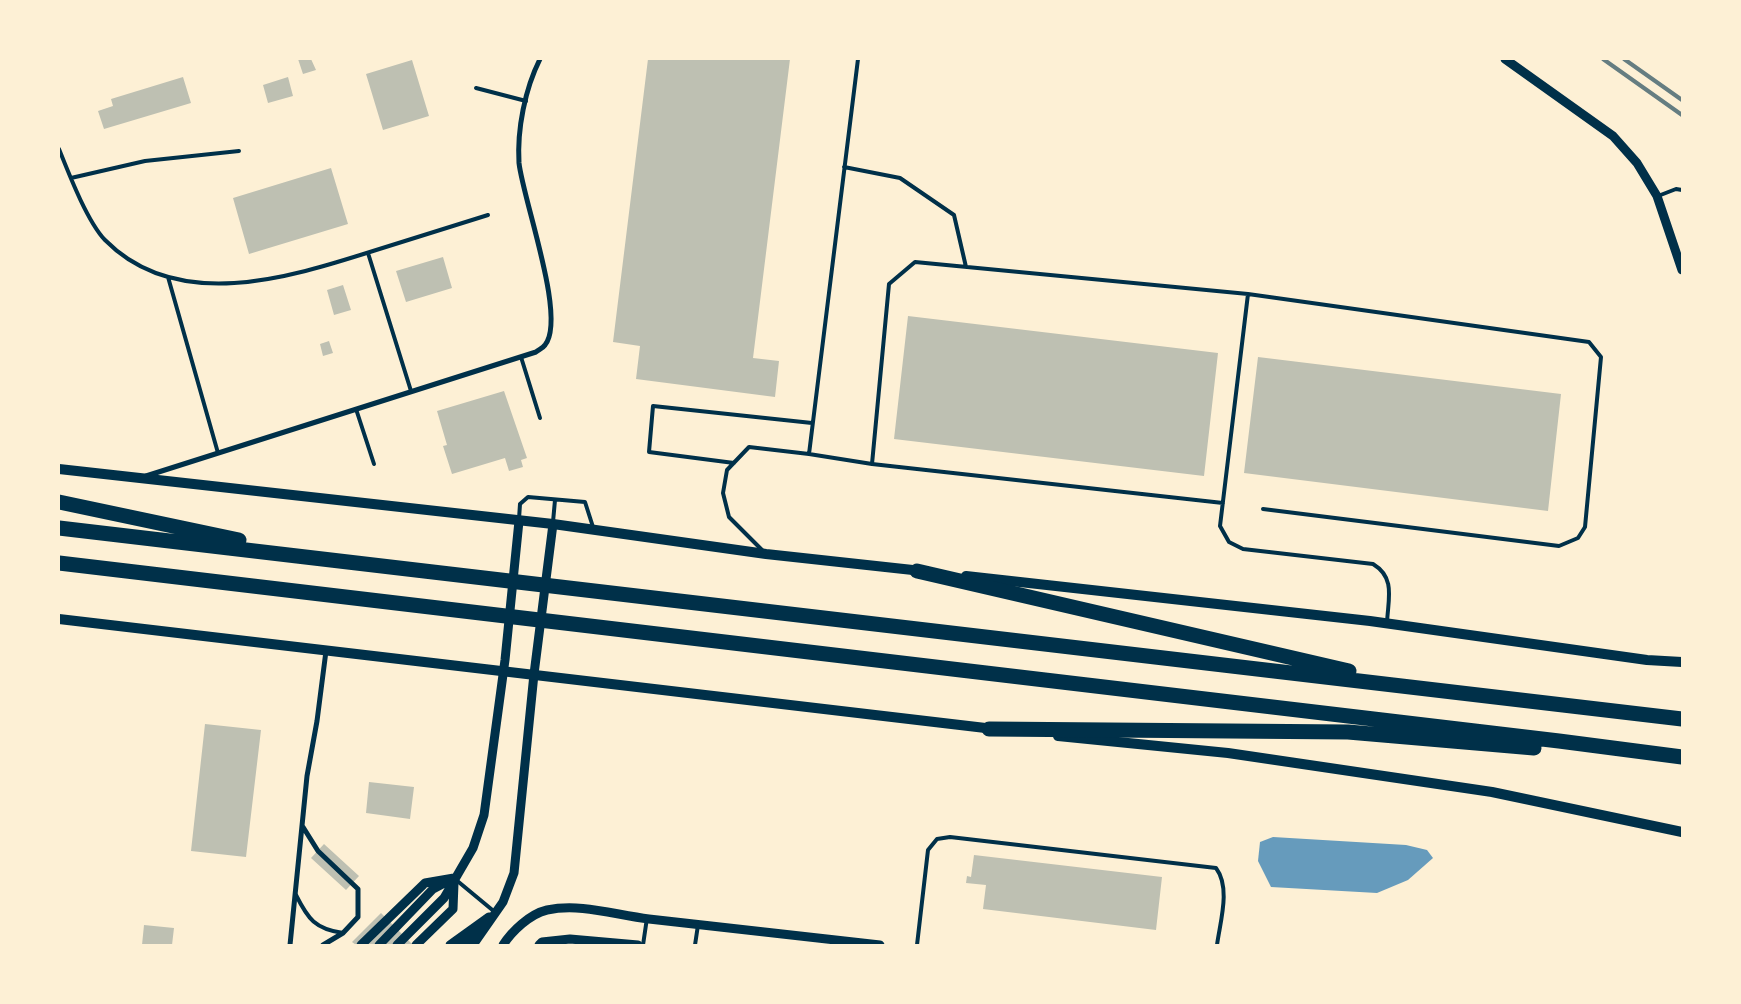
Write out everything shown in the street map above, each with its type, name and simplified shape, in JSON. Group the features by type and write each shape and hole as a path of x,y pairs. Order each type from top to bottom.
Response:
{"highway":[{"path":"59,502 326,559"},
{"path":"59,528 1682,719"},
{"path":"59,563 1539,738 1682,759"},
{"path":"917,571 1426,689"},
{"path":"989,729 1348,732 1682,759"}],"main road":[{"path":"59,469 553,524 766,554 1387,623 1647,660 1682,662"},
{"path":"59,618 989,729 1228,753 1492,792 1682,832"}],"street":[{"path":"139,478 536,352 545,345 551,326 548,285 526,199 519,162 519,139 526,101 540,59"},
{"path":"1505,59 1613,136 1637,163 1657,196 1682,270"},
{"path":"397,945 444,898 473,848 484,815 504,670 519,521"},
{"path":"473,945 504,902 514,873 535,663 553,524"},
{"path":"290,945 307,776 317,721 326,650"},
{"path":"302,826 318,850 358,889 358,917 343,933 323,945"},
{"path":"361,945 424,883 454,878"},
{"path":"379,945 434,889 454,878"},
{"path":"416,945 453,909 454,878"},
{"path":"503,945 526,921 545,911 590,908 647,918 880,945"},
{"path":"450,945 496,913"},
{"path":"463,945 496,913"},
{"path":"539,945 542,942 570,939 638,945"}],"lane":[{"path":"809,454 858,59"},
{"path":"476,88 526,101"},
{"path":"59,149 71,178 103,238 119,253 142,267 189,283 212,284 262,280 303,273 488,215"},
{"path":"71,178 145,160 239,151"},
{"path":"844,167 900,178 954,215 966,267"},
{"path":"1657,196 1676,189 1682,190"},
{"path":"368,253 412,391"},
{"path":"872,464 889,284 915,262 1248,294 1590,342 1601,357 1586,526 1578,538 1558,546 1263,509"},
{"path":"168,277 218,453"},
{"path":"1248,294 1220,526 1230,542 1243,549 1373,564 1384,571 1389,587 1387,623"},
{"path":"521,356 540,418"},
{"path":"734,463 649,452 653,406 812,423"},
{"path":"356,409 374,464"},
{"path":"766,554 729,517 723,493 727,470 749,447 872,464 1223,503"},
{"path":"519,521 520,504 528,497 585,502 594,530"},
{"path":"553,524 555,500"},
{"path":"917,945 928,850 937,839 950,837 1216,868 1222,876 1224,891 1217,945"},
{"path":"454,878 496,913"},
{"path":"296,895 311,921 328,930 343,933"},
{"path":"643,945 647,918"},
{"path":"696,945 698,924"}],"water":[{"path":"1273,837 1406,845 1427,850 1433,858 1408,880 1377,893 1271,887 1258,861 1260,842"}],"building":[{"path":"298,59 311,59 316,70 303,74"},
{"path":"648,59 790,59 753,358 779,361 775,397 636,379 640,346 613,342"},
{"path":"412,60 429,116 383,130 366,74"},
{"path":"183,77 191,103 104,129 98,111 113,106 111,99"},
{"path":"288,77 293,96 268,103 263,85"},
{"path":"331,168 348,224 249,254 233,198"},
{"path":"443,257 452,288 406,302 396,271"},
{"path":"343,285 351,310 334,315 327,290"},
{"path":"908,316 1218,353 1204,476 894,439"},
{"path":"329,341 333,353 323,356 320,344"},
{"path":"1258,357 1561,394 1548,511 1244,473"},
{"path":"504,391 527,458 521,460 523,467 509,471 505,458 452,474 443,446 447,445 437,411"},
{"path":"205,724 261,730 246,857 191,851"},
{"path":"369,782 414,787 410,819 366,813"},
{"path":"324,844 359,876 346,890 311,858"},
{"path":"974,855 1162,877 1156,930 983,909 986,885 966,883 967,876 971,877"},
{"path":"381,913 413,945 356,945 352,942"},
{"path":"144,925 174,928 172,945 142,945"}],"railway":[{"path":"1603,59 1682,115"},
{"path":"1624,59 1682,100"}]}
